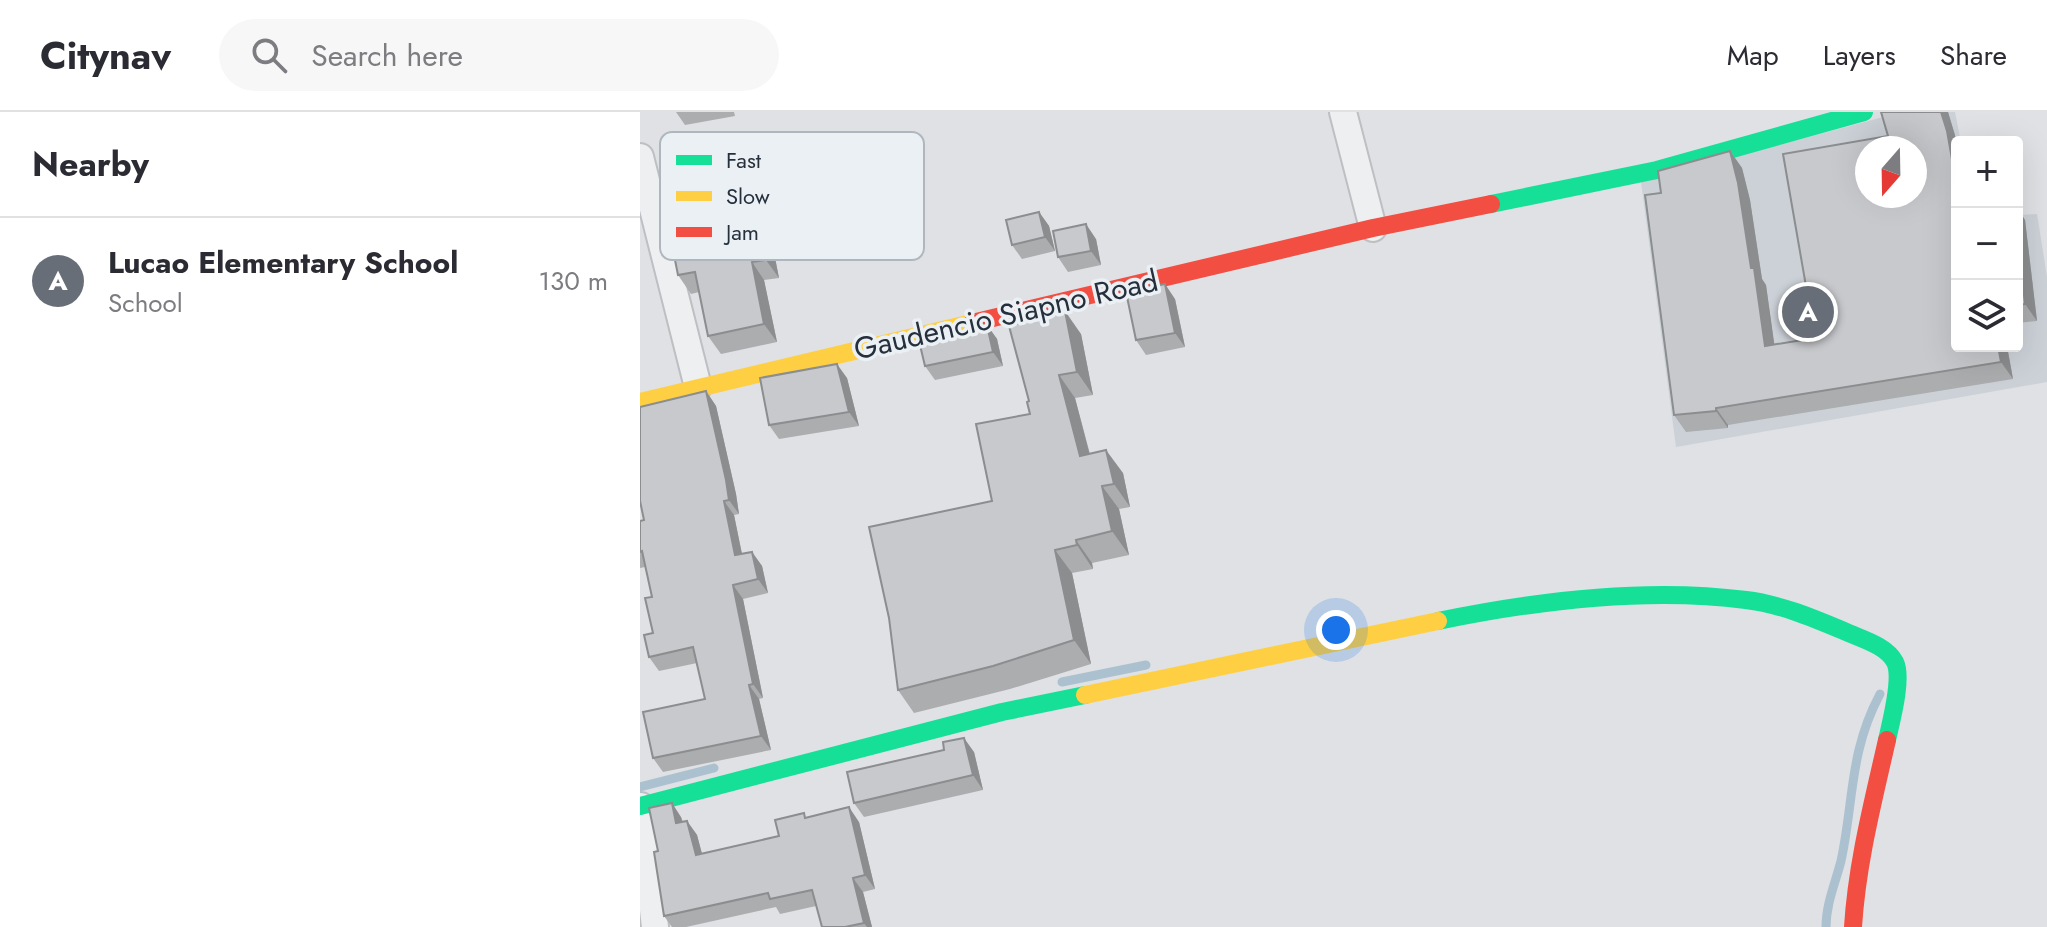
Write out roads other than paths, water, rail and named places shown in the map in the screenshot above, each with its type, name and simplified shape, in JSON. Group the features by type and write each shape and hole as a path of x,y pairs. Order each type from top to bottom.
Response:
{"street":[{"path":"1343,112 1373,228"},
{"name":"Gaudencio Siapno Road","path":"640,402 1373,228 1657,170 1864,112"},
{"path":"640,157 660,236"},
{"path":"666,260 698,387"},
{"path":"640,806 1002,712 1502,608 1636,595 1747,600 1806,615 1880,647 1894,660 1898,672 1891,723 1864,839 1853,927"},
{"path":"640,800 655,927"}],"waterway":[{"path":"1062,682 1146,665"},
{"path":"1826,927 1829,902 1841,861 1857,757 1880,694"},
{"path":"640,787 714,768"}],"place":[{"name":"Lucao Elementary School","path":"1808,312"}]}
